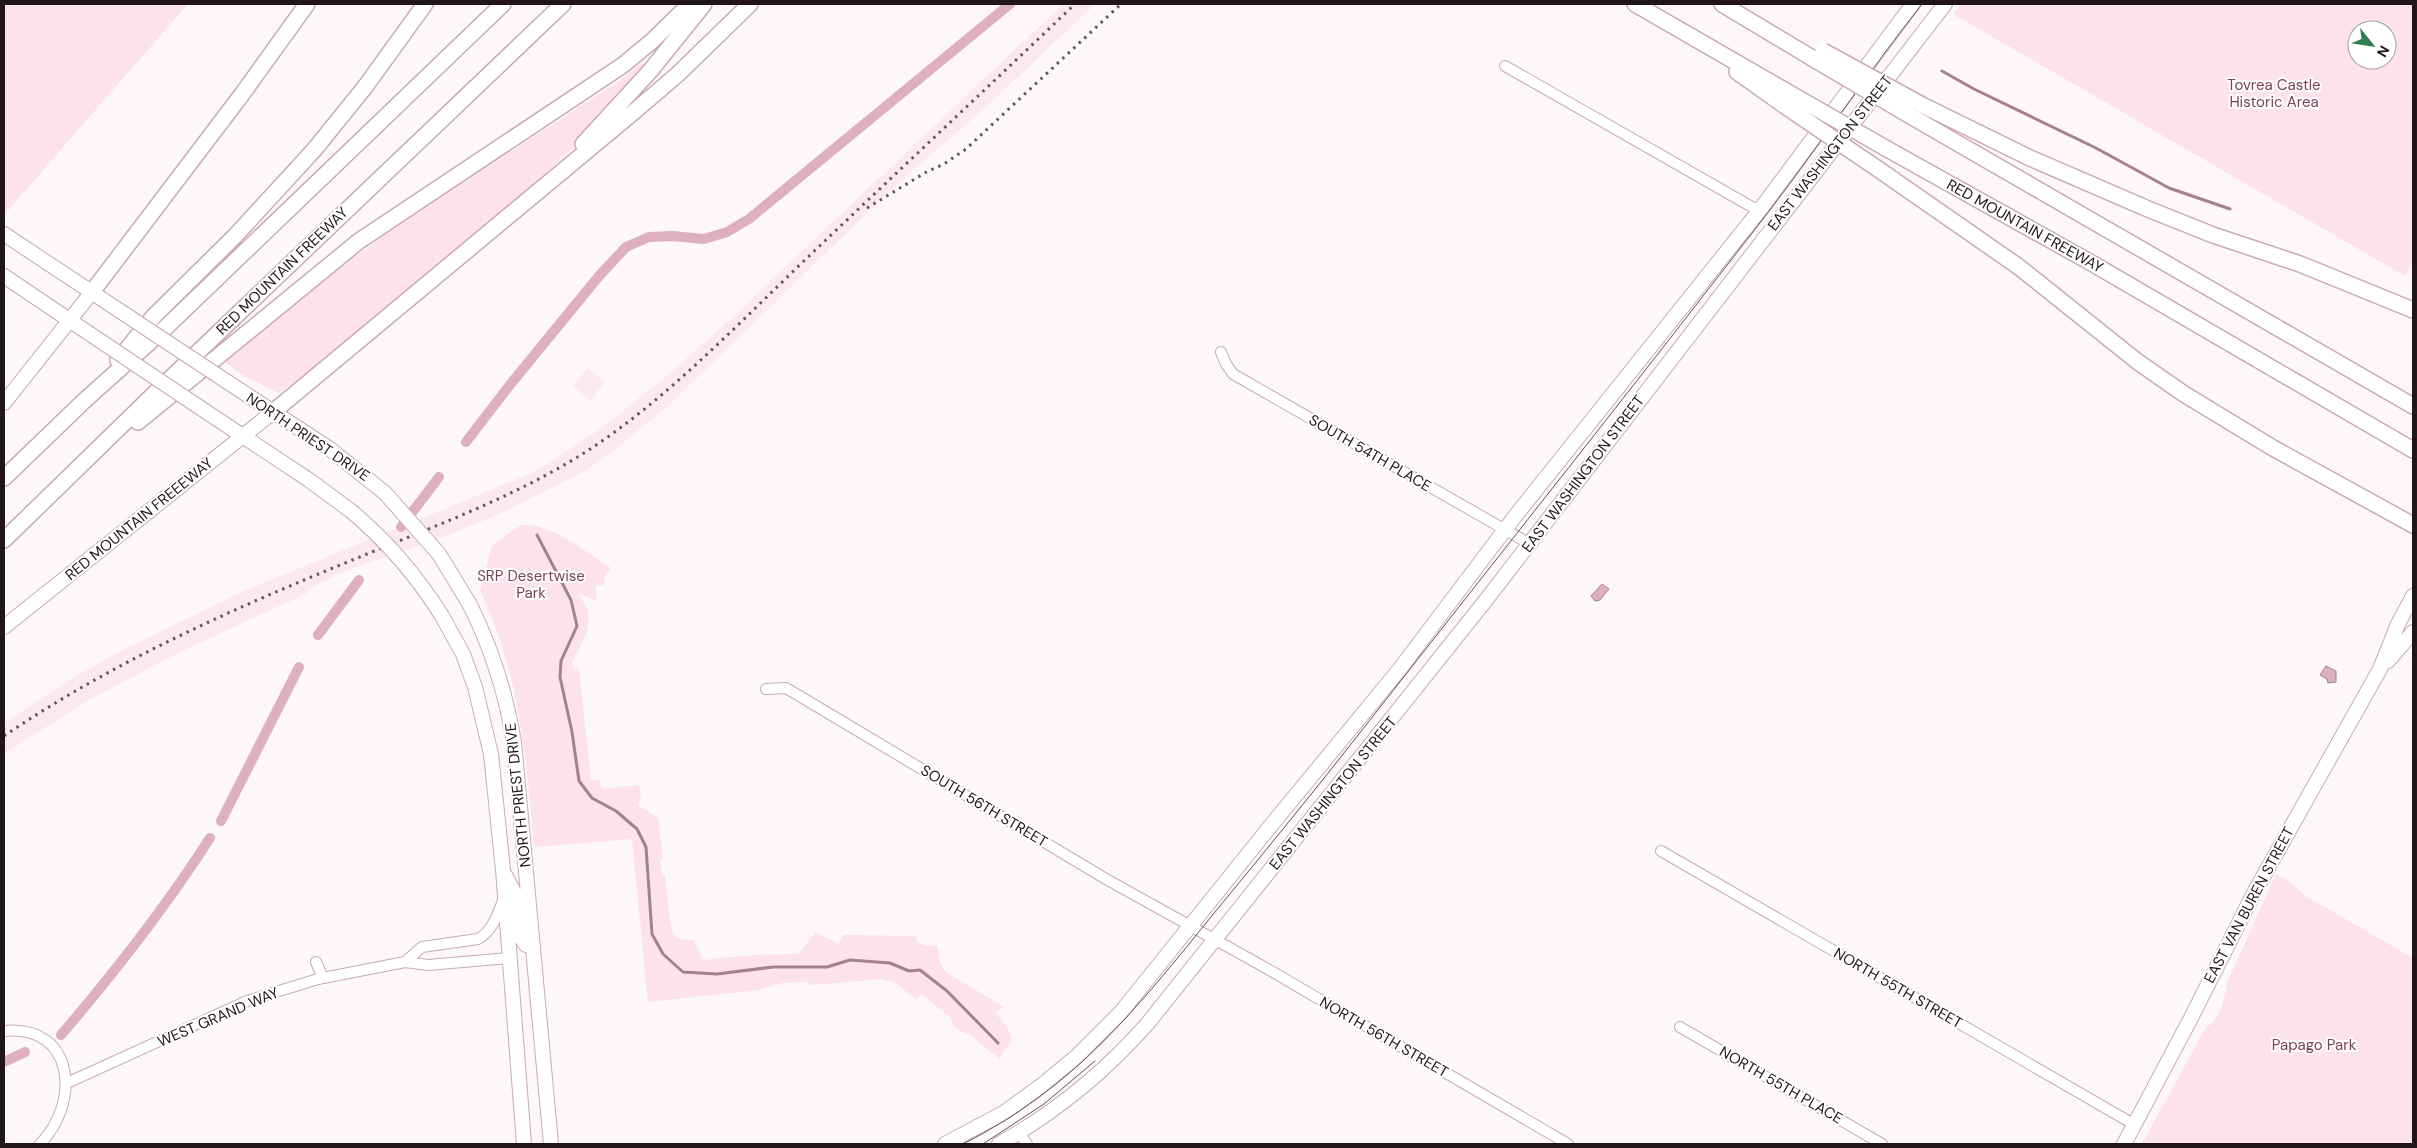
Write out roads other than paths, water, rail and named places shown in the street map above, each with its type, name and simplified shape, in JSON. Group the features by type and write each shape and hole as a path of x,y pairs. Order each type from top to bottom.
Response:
{"highway":[{"path":"92,292 243,93 307,4"},
{"path":"243,93 319,4"},
{"path":"85,400 154,316 235,236 314,150 375,74 425,4"},
{"path":"4,478 85,400 168,325 503,4"},
{"name":"RED MOUNTAIN FREEWAY","path":"4,540 76,472 161,387 564,4"},
{"path":"76,472 342,254 394,216 623,65 652,41 690,4"},
{"path":"273,412 488,231 568,159 656,64 704,4"},
{"path":"488,231 534,196 659,91 750,4"},
{"name":"RED MOUNTAIN FREEWAY","path":"1636,4 1690,35 1788,100 1889,150 2088,261 2413,450"},
{"path":"1722,4 1820,56 1918,112 2413,406"},
{"path":"1788,100 1878,169 2019,268 2138,362 2184,394 2273,448 2413,525"},
{"path":"1918,112 2148,209 2213,235 2300,264 2413,310"}],"main road":[{"name":"EAST WASHINGTON STREET","path":"946,1144 1004,1112 1076,1058 1121,1012 1194,929 1399,670 1504,530 1587,424 1759,211 1912,4"},
{"name":"EAST WASHINGTON STREET","path":"999,1144 1023,1139 1124,1049 1215,940 1530,544 1640,398 1945,4"},
{"name":"NORTH PRIEST DRIVE","path":"4,234 343,458 385,493 439,554 470,605 495,662 512,726 551,1144"},
{"name":"NORTH PRIEST DRIVE","path":"4,276 243,436 351,511 398,555 419,580 442,616 463,654 484,722 491,754 503,870 524,1144"},
{"path":"4,403 92,292"},
{"name":"RED MOUNTAIN FREEEWAY","path":"4,627 273,412"},
{"name":"EAST VAN BUREN STREET","path":"2124,1144 2255,891 2380,669 2398,624 2413,596"},
{"name":"EAST VAN BUREN STREET","path":"2380,669 2413,633"},
{"path":"503,870 514,892 518,933 522,942 533,946"}],"street":[{"path":"1505,66 1759,211"},
{"name":"SOUTH 54TH PLACE","path":"1221,352 1233,374 1530,544"},
{"name":"SOUTH 56TH STREET","path":"766,689 786,688 1101,876 1194,929"},
{"name":"NORTH 55TH STREET","path":"1662,851 2135,1125"},
{"name":"WEST GRAND WAY","path":"405,962 422,947 478,939 485,936 497,916 504,895"},
{"name":"NORTH 56TH STREET","path":"1194,929 1266,968 1568,1144"},
{"name":"WEST GRAND WAY","path":"67,1083 247,1001 323,978 405,962 428,965 509,958"},
{"path":"316,962 323,978"},
{"name":"NORTH 55TH PLACE","path":"1680,1027 1882,1144"},
{"path":"4,1032 23,1031 41,1038 61,1059 67,1083 61,1113 42,1143"}],"waterway":[{"path":"466,442 599,276 626,247 649,237 672,236 704,239 727,232 749,219 1010,4"},
{"path":"1942,71 1974,89 2096,148 2169,188 2230,209"},
{"path":"401,527 439,477"},
{"path":"537,535 571,600 577,626 561,661 560,677 572,732 579,781 592,798 616,811 637,829 646,847 652,934 663,954 683,972 717,974 773,967 827,967 850,960 890,963 909,971 920,970 947,991 998,1043"},
{"path":"318,635 359,580"},
{"path":"221,821 299,667"},
{"path":"61,1035 139,939 210,838"},
{"path":"4,1062 25,1052"}],"tram line":[{"path":"963,1144 1003,1122 1072,1071 1102,1043 1159,981 1329,772 1670,339 1770,210 1922,4"},
{"path":"983,1144 1044,1104 1095,1061"}],"railway":[{"path":"4,736 86,685 129,661 260,599 499,499 584,453 614,433 700,361 1075,4"},
{"path":"867,208 928,171 944,164 966,149 1121,4"}],"park label":[{"name":"Tovrea Castle Historic Area","path":"2274,94"},
{"name":"SRP Desertwise Park","path":"531,584"},
{"name":"Papago Park","path":"2314,1045"}]}
